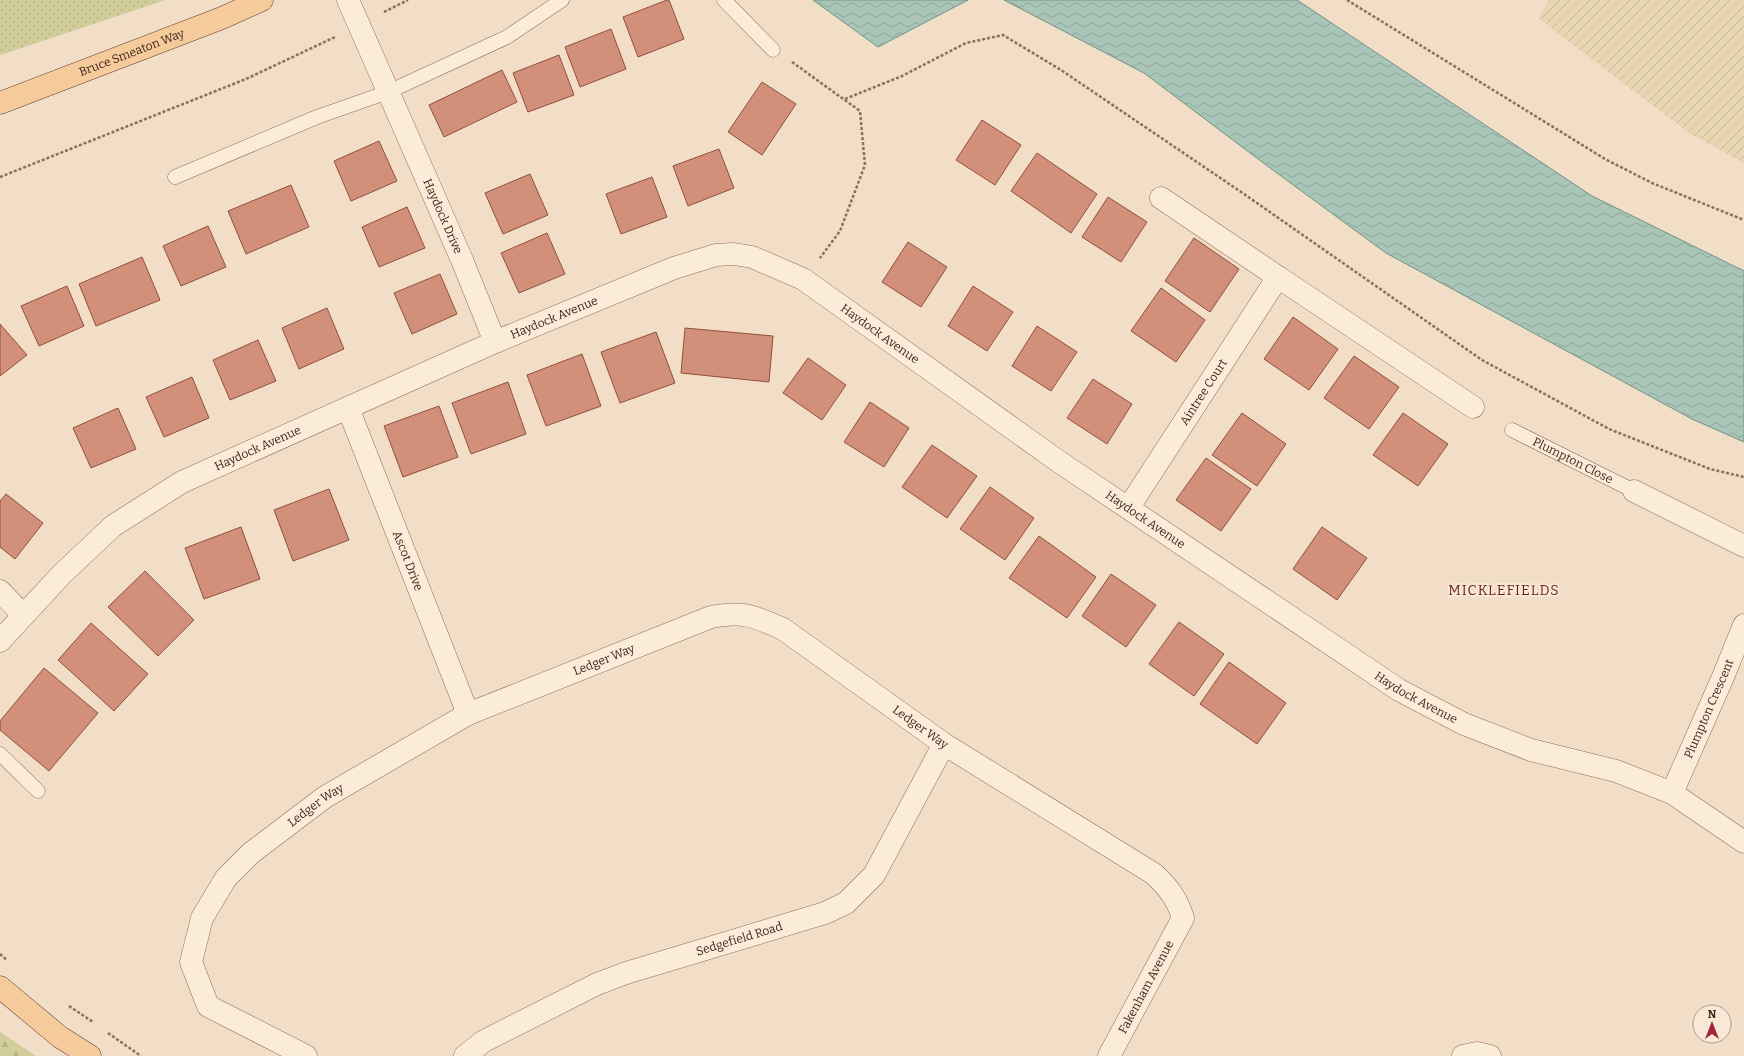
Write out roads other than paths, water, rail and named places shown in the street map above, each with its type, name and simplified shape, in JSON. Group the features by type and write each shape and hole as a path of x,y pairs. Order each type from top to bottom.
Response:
{"main road":[{"name":"Bruce Smeaton Way","path":"0,102 222,18 262,0"},
{"path":"0,987 60,1037 90,1056"}],"street":[{"name":"Haydock Drive","path":"348,0 462,260 495,342"},
{"path":"1161,198 1473,407"},
{"name":"Haydock Avenue","path":"0,641 62,574 119,522 182,482 495,342 674,268 716,255 734,254 752,257 803,279 1058,461 1129,507 1399,690 1464,724 1532,750 1616,771 1672,793 1744,842"},
{"name":"Aintree Court","path":"1129,507 1278,277"},
{"name":"Ascot Drive","path":"348,408 468,714"},
{"path":"1634,491 1744,546"},
{"path":"0,591 23,615"},
{"name":"Ledger Way","path":"306,1056 208,1006 191,962 202,918 226,878 252,853 325,797 468,714 711,617 742,614 757,618 783,629 944,744 1154,874 1168,887 1178,901 1183,918"},
{"name":"Plumpton Crescent","path":"1672,793 1744,625"},
{"name":"Sedgefield Road","path":"465,1056 484,1041 596,984 626,973 825,913 846,903 874,875 944,744"},
{"name":"Fakenham Avenue","path":"1109,1056 1183,918"},
{"path":"1463,1056 1477,1053 1490,1056"}],"lane":[{"path":"175,177 317,117 388,92 507,37 562,0"},
{"path":"724,0 773,50"},
{"name":"Plumpton Close","path":"1512,430 1634,491"},
{"path":"0,754 38,791"}],"water":[{"path":"813,0 968,0 878,47"},
{"path":"1004,0 1297,0 1592,196 1744,271 1744,442 1692,419 1386,253 1144,73"}],"district":[{"name":"MICKLEFIELDS","path":"1504,590"}]}
